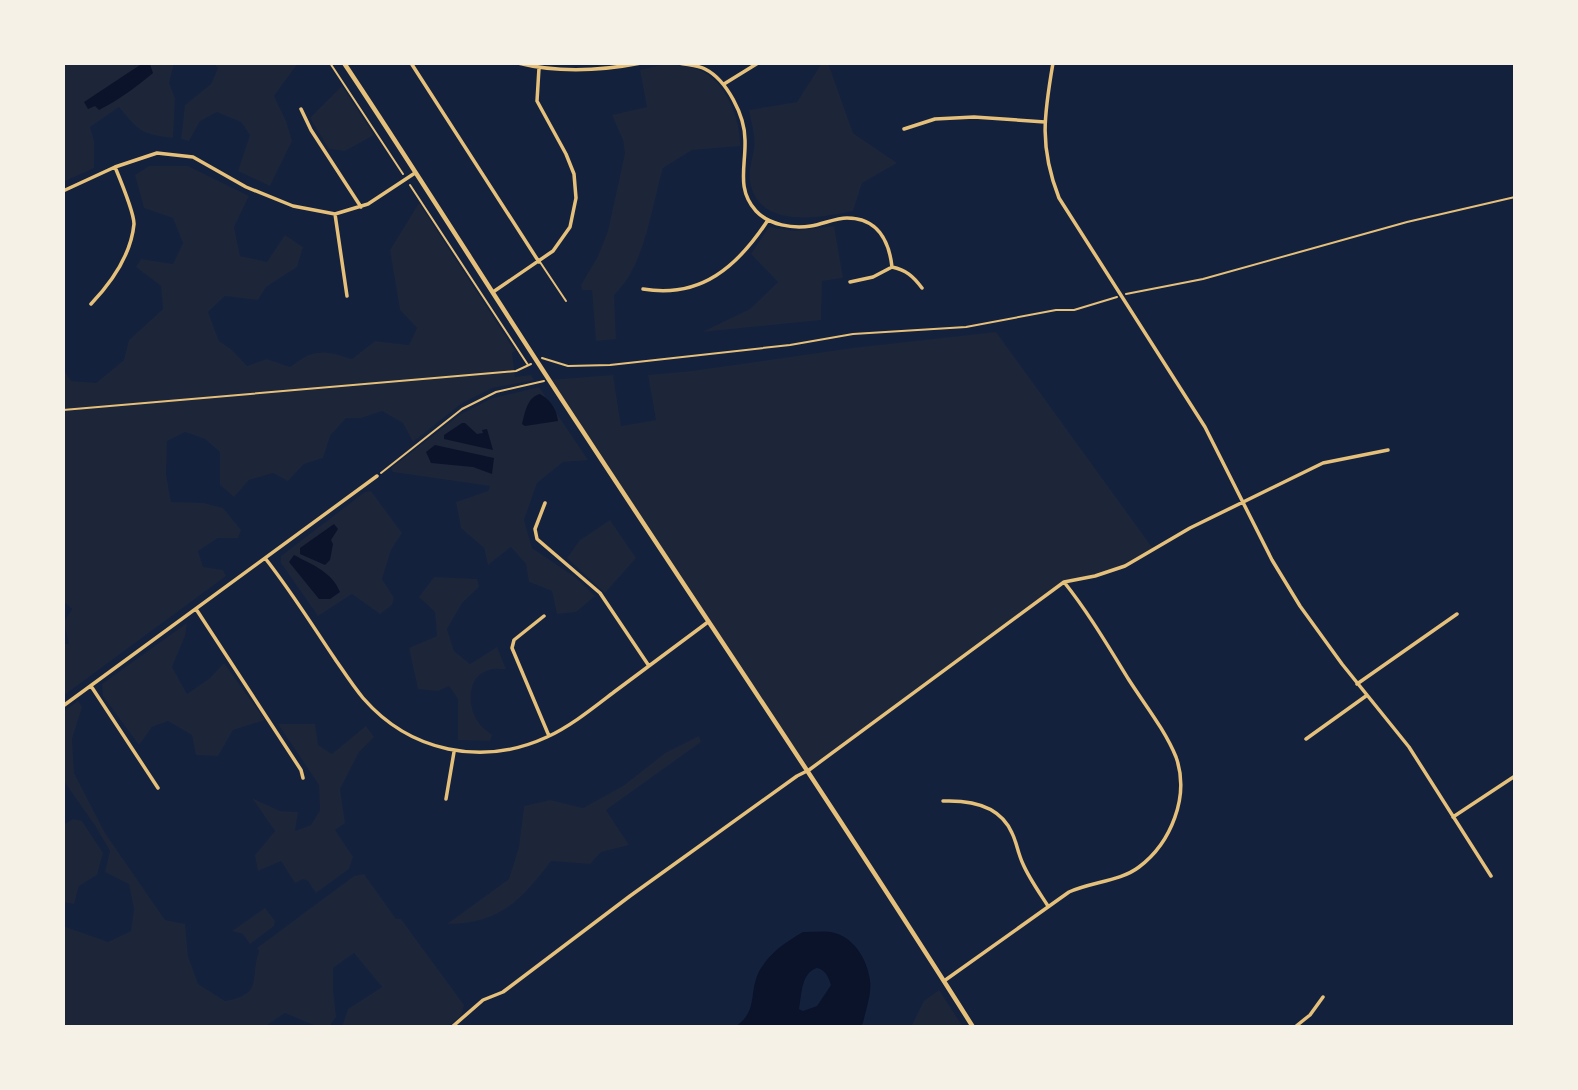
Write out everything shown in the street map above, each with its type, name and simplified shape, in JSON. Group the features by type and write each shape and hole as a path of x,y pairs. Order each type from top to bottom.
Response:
{"street":[{"path":"344,63 708,622 809,770 973,1027"},
{"path":"411,63 539,262"},
{"path":"517,63 538,68 605,70 640,63"},
{"path":"679,63 705,69 724,83 736,104 746,138 742,182 755,210 768,220 786,226 807,227 846,218 869,221 883,236 892,267"},
{"path":"724,83 758,63"},
{"path":"1053,63 1045,122 1045,153 1059,198 1205,427 1241,502 1300,606 1366,696 1409,747 1491,876"},
{"path":"493,292 553,251 570,227 576,198 574,174 566,154 537,101 538,68"},
{"path":"301,109 311,130 361,206"},
{"path":"904,129 935,119 974,117 1045,122"},
{"path":"63,191 115,167 156,153 193,157 246,187 293,206 335,214 361,206 417,172"},
{"path":"91,304 110,285 124,258 134,222 115,167"},
{"path":"335,214 347,296"},
{"path":"643,289 661,292 690,288 725,271 750,247 768,220"},
{"path":"850,282 873,277 892,267 903,269 922,288"},
{"path":"453,1027 483,1000 502,992 630,896 809,770 1064,582 1125,566 1241,502 1324,463 1388,450"},
{"path":"63,706 377,476"},
{"path":"545,503 535,529 537,539 600,593 649,666"},
{"path":"265,558 292,593 361,696 380,716 409,736 454,752 490,752 528,745 550,736 708,622"},
{"path":"944,981 1048,906 1087,884 1116,877 1137,868 1156,851 1172,827 1179,804 1177,759 1080,601 1064,582"},
{"path":"196,609 272,724 301,770 303,778"},
{"path":"1357,684 1457,614"},
{"path":"544,616 514,640 512,648 550,736"},
{"path":"91,686 159,788"},
{"path":"1306,739 1366,696"},
{"path":"446,799 454,752"},
{"path":"1453,817 1515,776"},
{"path":"943,801 965,800 982,804 1000,816 1012,830 1023,864 1048,906"},
{"path":"1295,1027 1310,1015 1324,997"}],"lane":[{"path":"539,262 566,301"}],"path":[{"path":"330,63 401,171"},
{"path":"412,188 528,366"},
{"path":"542,358 568,366 610,365 790,345 852,334 965,327 1056,310 1074,310 1121,295 1203,279 1407,222 1515,197"},
{"path":"63,410 516,371 534,363"},
{"path":"377,476 462,409 496,392 549,380"}],"shaded area":[{"path":"63,63 174,63 169,83 175,98 173,138 141,130 119,107 90,127 94,141 94,168 63,182"},
{"path":"143,63 150,64 153,73 99,110 95,106 88,109 84,102"},
{"path":"213,63 298,63 274,96 292,141 270,186 238,171 250,135 241,122 217,112 200,121 189,141 181,139 185,105 211,84 218,68"},
{"path":"670,63 699,70 719,85 735,115 740,146 692,150 663,168 640,253 625,283 614,295 616,339 596,341 592,290 582,290 581,285 598,256 608,231 625,153 623,140 612,115 647,107 640,70"},
{"path":"822,63 828,63 853,133 897,163 862,183 853,211 808,218 777,214 755,197 750,181 754,134 749,110 797,102"},
{"path":"342,86 374,135 345,151 329,149 310,118"},
{"path":"149,166 188,166 249,196 234,227 240,256 267,262 285,235 303,247 297,267 266,287 258,300 225,296 208,312 219,341 247,366 267,359 290,367 306,356 320,352 352,359 375,341 409,345 417,328 400,310 390,250 419,203 515,351 512,353 515,377 531,375 534,380 492,388 462,403 413,442 403,423 382,411 361,418 346,418 330,436 323,458 304,464 288,481 273,473 249,480 234,497 220,485 220,452 205,439 185,432 167,441 166,474 171,502 204,503 223,508 241,530 238,538 218,538 198,551 203,567 223,570 226,576 63,696 63,644 69,644 64,622 72,609 63,601 63,369 71,381 96,383 124,360 129,340 163,309 161,286 136,267 141,259 173,264 183,243 173,218 144,208 135,175"},
{"path":"834,226 843,278 822,281 821,320 702,332 750,309 778,282 751,254 769,227 794,231"},
{"path":"996,332 1154,550 1110,570 1064,582 809,770 549,380 613,375 621,426 656,420 648,375"},
{"path":"539,387 588,460 563,462 537,483 524,520 532,548 575,577 595,596 576,612 557,614 552,591 529,582 526,564 511,547 488,565 484,548 461,528 456,502 488,491 490,486 393,472 391,468 461,414 493,398"},
{"path":"540,394 552,405 558,421 525,426 522,424 527,406 532,398"},
{"path":"462,423 477,434 487,429 493,450 444,439 444,435"},
{"path":"435,445 494,458 492,474 473,467 431,463 426,452"},
{"path":"371,491 402,533 391,550 382,579 394,598 392,605 380,614 352,594 318,616 281,563 281,556 365,492"},
{"path":"610,520 636,558 605,593 567,558 580,540"},
{"path":"334,524 338,529 331,540 333,544 330,560 325,565 300,554 300,548"},
{"path":"294,555 327,574 340,592 330,599 319,599 289,562"},
{"path":"434,577 477,579 479,587 462,603 447,629 454,651 470,664 497,647 506,669 481,673 471,693 475,717 492,735 490,741 458,740 458,699 449,686 438,691 418,689 409,648 437,636 435,612 419,597"},
{"path":"187,623 185,636 172,667 187,694 210,678 224,663 265,720 233,730 218,756 196,755 192,735 168,721 152,727 139,745 103,696 102,684"},
{"path":"78,701 82,707 72,739 74,773 105,833 165,920 185,924 188,956 198,984 225,1001 245,994 253,984 259,951 257,948 354,876 364,874 396,919 401,919 464,1005 461,1016 447,1027 342,1027 348,1009 382,987 354,953 333,968 336,1017 329,1027 318,1027 285,1013 264,1027 63,1027 63,926 108,942 131,931 134,909 129,884 105,872 110,851 63,780 63,712"},
{"path":"278,724 315,724 318,745 332,754 366,726 374,737 359,752 340,789 345,823 335,830 353,857 349,869 316,893 308,881 303,879 295,883 281,861 258,871 255,855 275,831 252,798 280,811 298,812 295,831 311,825 320,810 319,785"},
{"path":"699,736 701,742 606,810 629,845 601,852 590,864 551,861 519,899 507,908 481,920 447,924 509,879 519,847 524,806 550,800 583,808 623,786 665,753"},
{"path":"73,819 82,821 103,853 97,875 79,886 74,904 63,902 63,825"},
{"path":"265,908 275,921 274,926 250,944 243,934 232,931"},
{"path":"803,932 839,934 858,949 866,964 870,985 863,1023 860,1027 735,1027 748,1014 757,976 765,962 785,943","holes":["817,968 823,970 831,985 817,1006 803,1011 799,1009 805,979"]},
{"path":"939,990 963,1027 911,1027 924,1001"}]}
